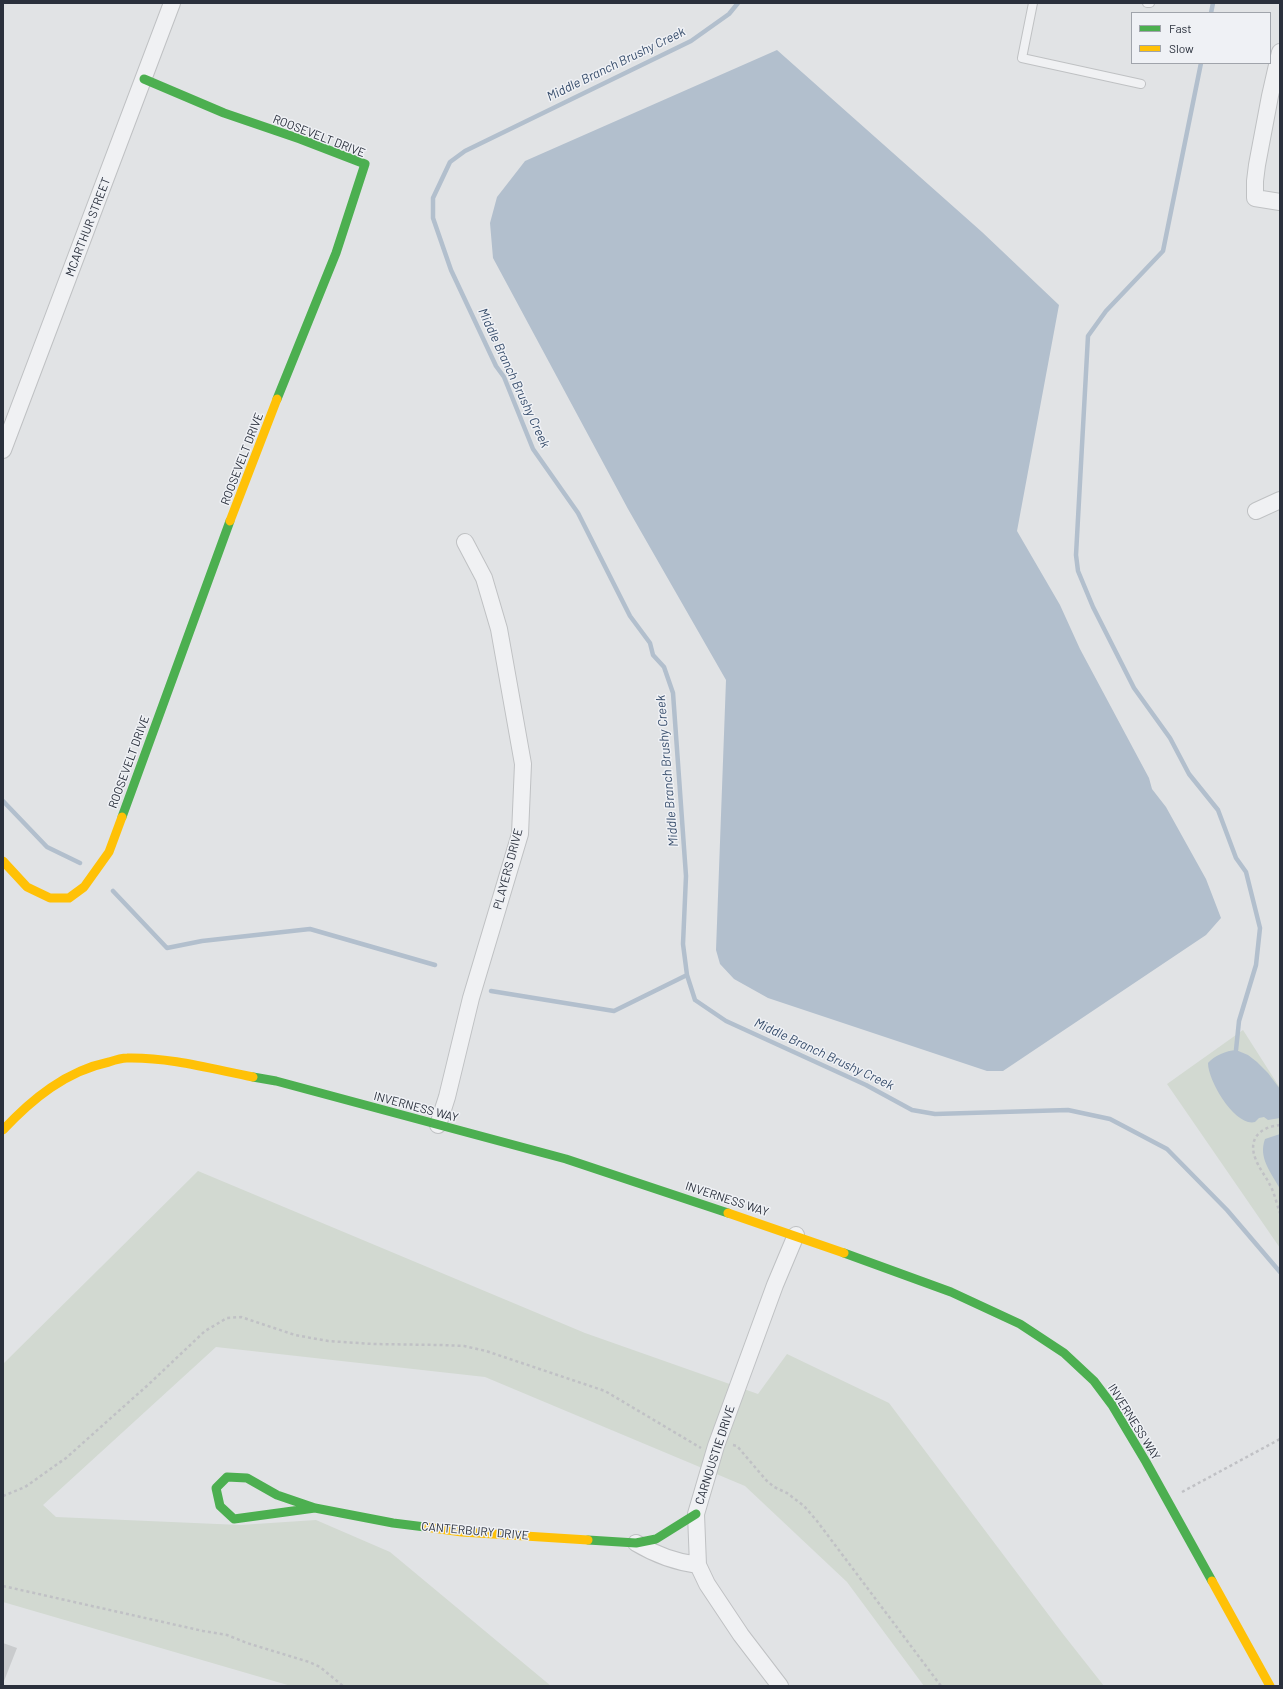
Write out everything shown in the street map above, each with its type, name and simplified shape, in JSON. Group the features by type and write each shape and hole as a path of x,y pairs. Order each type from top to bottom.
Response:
{"street":[{"name":"MCARTHUR STREET","path":"3,450 172,3"},
{"path":"1280,52 1254,181 1254,198 1280,202"},
{"name":"ROOSEVELT DRIVE","path":"3,861 27,887 50,898 69,898 84,888 109,852 207,582 286,376 336,253 365,164 300,138 224,112 144,79"},
{"path":"1256,512 1280,500"},
{"name":"PLAYERS DRIVE","path":"438,1125 447,1097 471,998 520,834 523,764 499,629 484,578 466,542"},
{"name":"INVERNESS WAY","path":"3,1130 18,1114 53,1085 90,1066 125,1058 162,1059 276,1081 566,1159 796,1235 951,1292 1020,1324 1064,1352 1094,1381 1112,1404 1270,1686"},
{"name":"CARNOUSTIE DRIVE","path":"780,1686 741,1635 707,1584 698,1566 696,1514 716,1446 775,1285 796,1235"},
{"name":"CANTERBURY DRIVE","path":"315,1508 234,1519 222,1510 217,1502 216,1488 227,1477 247,1478 277,1495 315,1508 393,1523 462,1532 513,1534 636,1543 656,1539 696,1514"},
{"name":"CANTERBURY DRIVE","path":"636,1543 649,1551 666,1558 698,1566"}],"lane":[{"path":"1033,3 1022,58 1141,84"}],"path":[{"path":"1280,1125 1266,1128 1258,1133 1254,1142 1256,1160 1273,1190 1280,1214"},
{"path":"3,1496 26,1486 66,1458 149,1384 205,1331 216,1323 227,1318 241,1317 295,1335 328,1341 373,1344 464,1346 486,1350 605,1391 698,1447 706,1449 724,1444 737,1446 766,1480 774,1487 788,1493 804,1506 846,1559 940,1686"},
{"path":"1166,1501 1280,1439"},
{"path":"3,1586 203,1631 227,1635 247,1644 320,1667 343,1686"}],"shaded area":[{"path":"1243,1030 1280,1088 1280,1248 1167,1084"},
{"path":"198,1171 585,1333 758,1394 787,1354 889,1403 1104,1686 924,1686 847,1582 745,1486 485,1377 216,1347 43,1505 56,1517 240,1525 316,1520 390,1552 551,1686 291,1686 3,1602 3,1364"}],"water":[{"path":"777,50 982,232 1059,305 1017,531 1060,605 1080,649 1149,778 1152,789 1166,807 1206,879 1221,918 1206,935 1003,1071 987,1071 768,998 734,979 720,964 716,950 726,680 628,509 493,258 490,223 497,197 525,161"},
{"path":"1236,1050 1248,1055 1257,1062 1268,1073 1280,1089 1280,1118 1268,1120 1264,1117 1259,1118 1255,1122 1247,1122 1231,1110 1224,1101 1213,1081 1208,1063 1221,1054"},
{"path":"1280,1134 1280,1189 1266,1165 1263,1146 1265,1139"}],"building":[{"path":"3,1643 17,1648 4,1681 3,1681"}],"waterway":[{"name":"Middle Branch Brushy Creek","path":"738,3 729,14 691,41 465,151 450,162 433,198 433,218 451,270 496,366 504,377 533,449 578,513 630,616 650,643 653,655 664,667 673,693 686,876 683,944 687,975 695,1000 726,1021 866,1085 912,1110 935,1114 1068,1110 1110,1119 1167,1149 1227,1210 1280,1272"},
{"path":"1211,12 1213,3"},
{"path":"1201,64 1163,251 1106,311 1088,336 1076,555 1078,571 1093,607 1134,688 1170,738 1189,774 1218,810 1236,858 1246,872 1260,928 1256,965 1239,1021 1236,1050"},
{"path":"3,801 47,847 80,863"},
{"path":"113,891 167,948 202,941 310,929 435,965"},
{"path":"491,991 614,1011 687,975"}],"traffic: fast":[{"path":"144,79 224,113 300,139 365,164 336,253 277,399"},
{"path":"122,817 230,521"},
{"path":"253,1077 276,1081 566,1159 728,1213"},
{"path":"844,1253 951,1292 1020,1324 1064,1353 1094,1381 1112,1405 1146,1462 1212,1581"},
{"path":"315,1508 234,1519 220,1506 216,1488 227,1477 247,1478 277,1495 315,1508 393,1523 425,1527"},
{"path":"588,1540 636,1543 656,1539 696,1514"}],"traffic: slow":[{"path":"230,521 277,399"},
{"path":"3,861 27,887 50,898 69,898 84,887 109,852 122,817"},
{"path":"3,1130 38,1097 64,1079 93,1066 120,1059 143,1058 175,1061 253,1077"},
{"path":"728,1213 844,1253"},
{"path":"425,1527 462,1532 588,1540"},
{"path":"1212,1581 1270,1686"}]}
